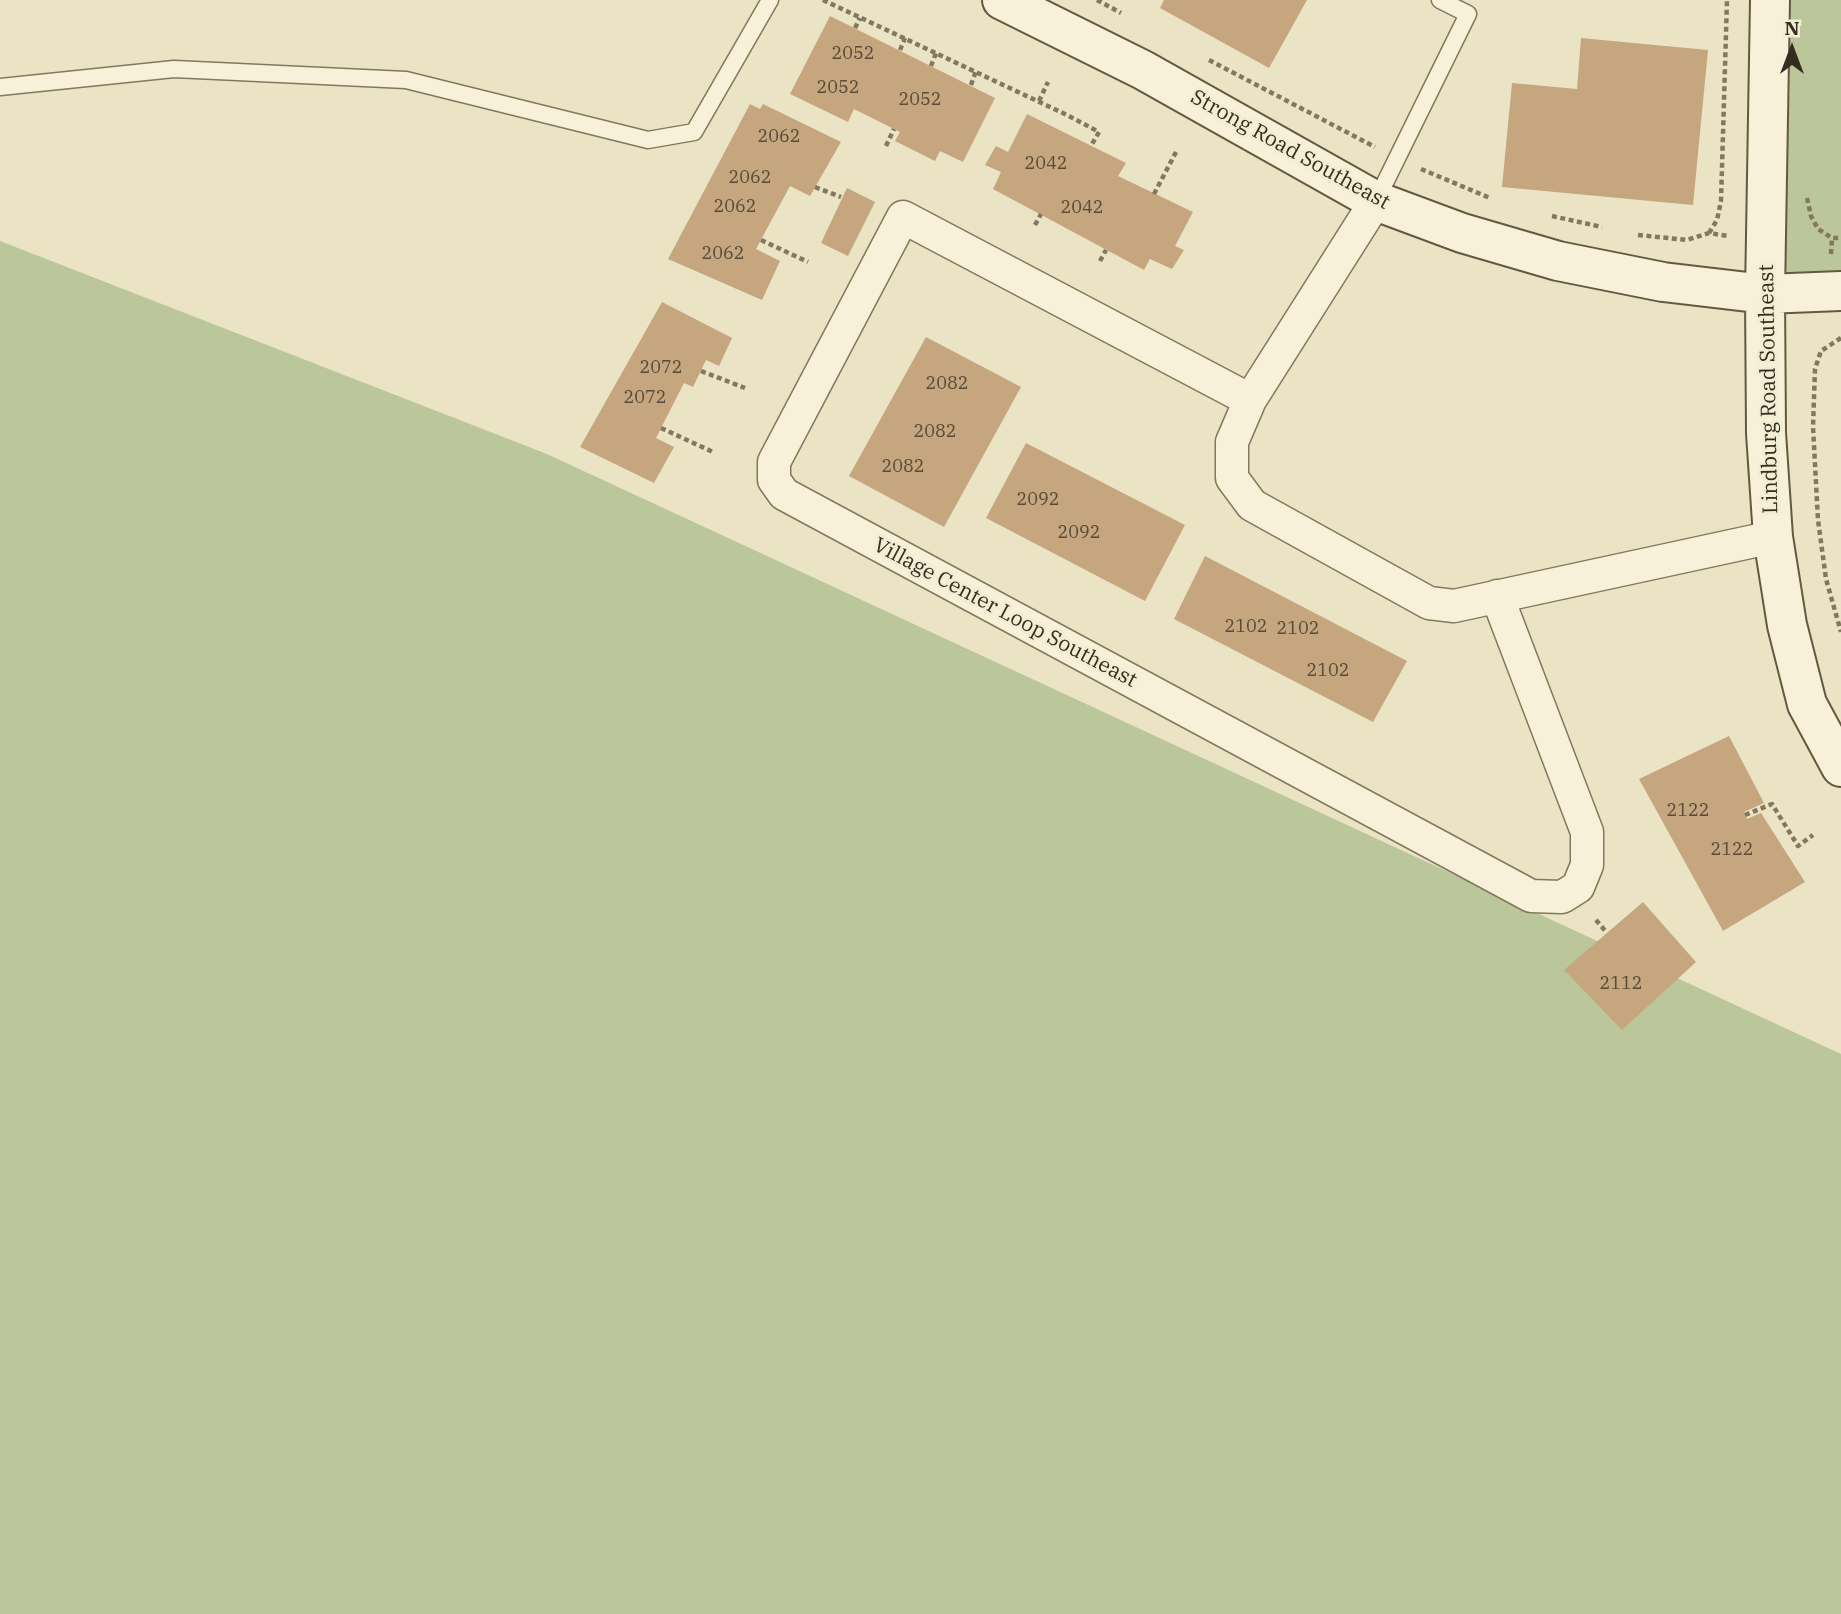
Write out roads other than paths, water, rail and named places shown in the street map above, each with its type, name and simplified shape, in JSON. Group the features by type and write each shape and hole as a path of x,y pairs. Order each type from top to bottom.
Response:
{"street":[{"name":"Strong Road Southeast","path":"1002,0 1143,70 1376,201 1462,233 1558,261 1663,282 1765,294 1841,291"},
{"name":"Lindburg Road Southeast","path":"1770,0 1765,294 1766,433 1773,537 1787,625 1807,704 1841,767"},
{"path":"1376,201 1250,400 1231,442 1231,478 1252,505 1429,603 1454,606 1773,537"},
{"name":"Village Center Loop Southeast","path":"1250,400 903,217 774,462 774,480 784,494 1531,896 1562,897 1578,887 1587,865 1587,832 1497,596"}],"lane":[{"path":"0,87 174,69 406,80 649,140 694,132 770,0"},
{"path":"1376,201 1468,15 1440,0"}]}
